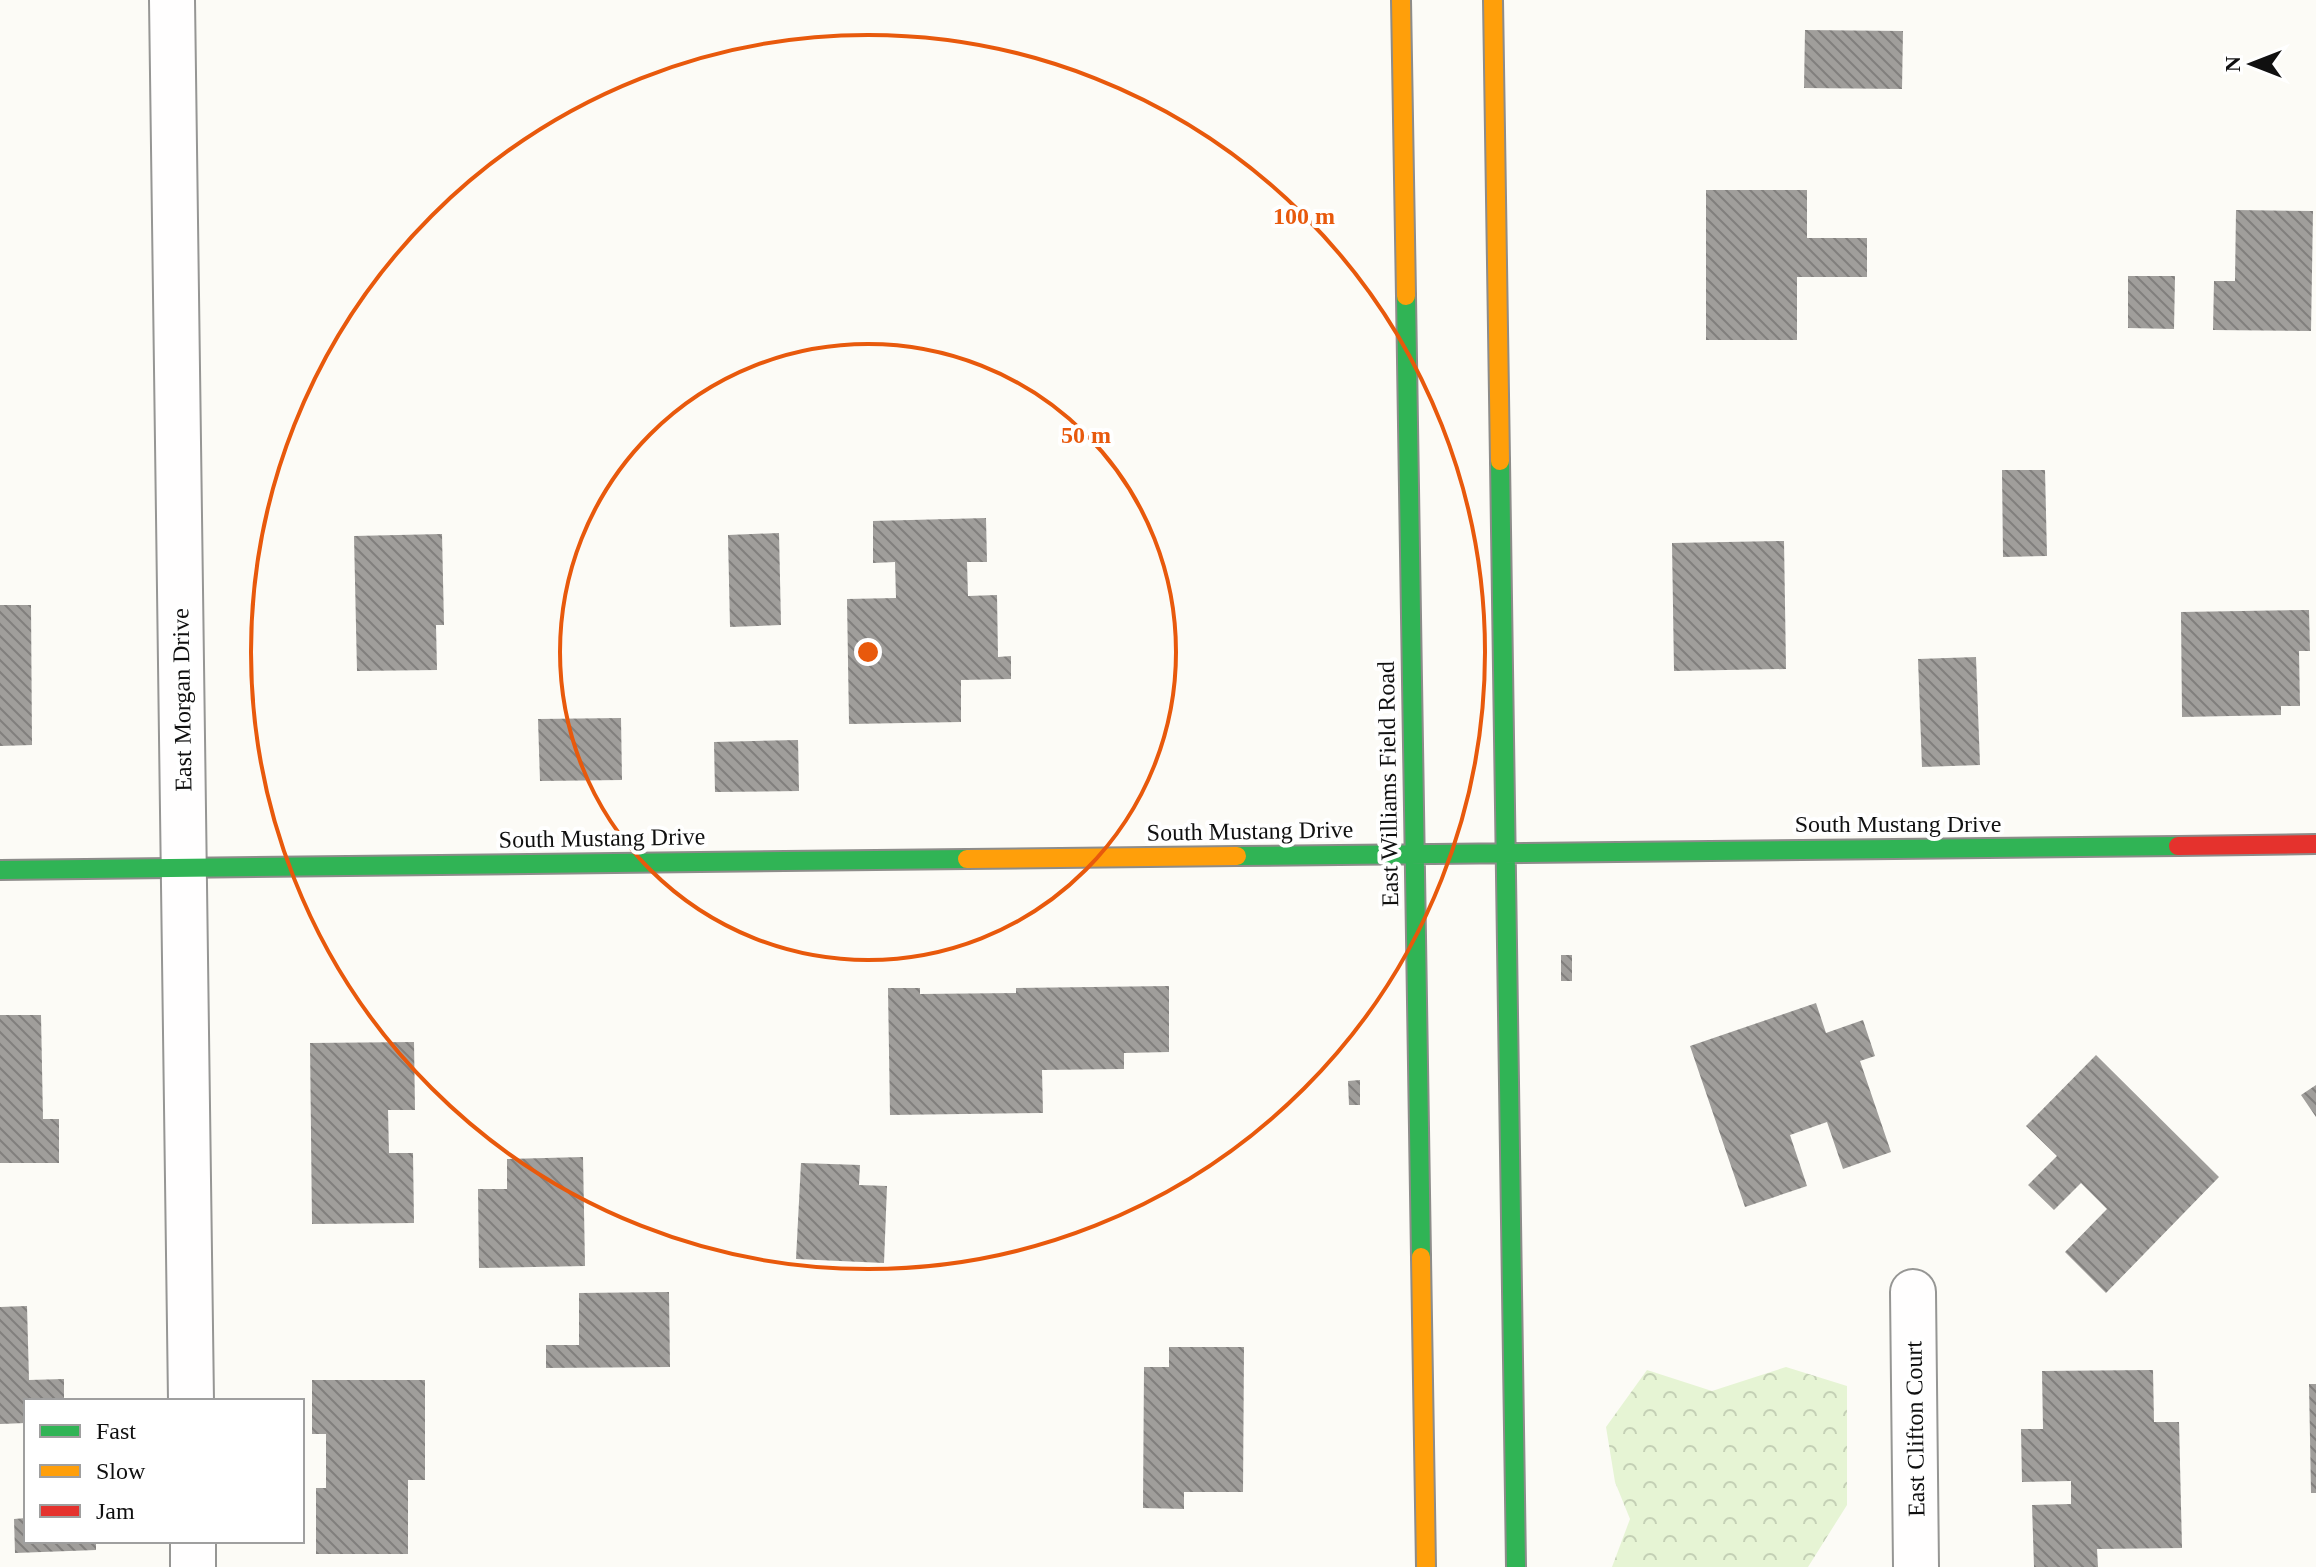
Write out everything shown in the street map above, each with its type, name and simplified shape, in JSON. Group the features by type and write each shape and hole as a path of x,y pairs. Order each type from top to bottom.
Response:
{"main road":[{"name":"East Williams Field Road","path":"1401,0 1426,1567"},
{"path":"1493,0 1516,1567"},
{"name":"South Mustang Drive","path":"0,870 2316,844"}],"street":[{"name":"East Morgan Drive","path":"172,0 191,1399"},
{"name":"East Clifton Court","path":"1913,1292 1916,1567"},
{"path":"193,1543 193,1567"}],"green space":[{"path":"1786,1367 1847,1386 1847,1505 1808,1567 1612,1567 1630,1519 1615,1482 1606,1427 1647,1370 1712,1391"}],"building":[{"path":"1805,30 1903,31 1902,89 1804,88"},
{"path":"1706,190 1807,190 1807,238 1867,238 1867,277 1797,277 1797,340 1706,340"},
{"path":"2236,210 2313,211 2311,331 2213,330 2214,281 2235,281"},
{"path":"2128,276 2175,276 2174,329 2128,328"},
{"path":"2002,470 2045,470 2047,556 2003,557"},
{"path":"986,518 987,562 967,562 968,596 997,595 998,657 1011,656 1011,679 961,680 961,722 849,724 847,599 896,598 895,562 873,563 873,521"},
{"path":"779,533 781,625 730,627 728,535"},
{"path":"442,534 444,625 436,625 437,670 357,671 354,536"},
{"path":"1784,541 1786,669 1674,671 1672,543"},
{"path":"0,605 31,605 32,745 0,746"},
{"path":"2309,610 2310,651 2299,651 2300,706 2281,706 2281,715 2182,717 2181,612"},
{"path":"1976,657 1980,765 1922,767 1918,659"},
{"path":"621,718 622,780 540,781 538,719"},
{"path":"798,740 799,791 715,792 714,742"},
{"path":"1561,955 1572,955 1572,981 1561,981"},
{"path":"1169,986 1169,1052 1124,1053 1124,1069 1042,1070 1043,1113 890,1115 888,988 920,988 920,994 1016,993 1016,988"},
{"path":"1816,1003 1826,1033 1863,1020 1875,1056 1860,1061 1891,1152 1843,1169 1827,1122 1790,1135 1807,1186 1745,1207 1690,1046"},
{"path":"0,1015 41,1015 43,1119 59,1119 59,1163 0,1163"},
{"path":"414,1042 415,1110 388,1110 389,1153 413,1153 414,1223 312,1224 310,1043"},
{"path":"2096,1055 2219,1177 2106,1293 2065,1252 2107,1209 2081,1183 2054,1210 2028,1185 2057,1156 2026,1126"},
{"path":"1360,1080 1360,1105 1349,1105 1348,1081"},
{"path":"2316,1085 2316,1117 2301,1095"},
{"path":"583,1157 585,1266 479,1268 478,1189 507,1189 507,1159"},
{"path":"801,1163 860,1165 859,1185 887,1186 884,1263 796,1259"},
{"path":"669,1292 670,1367 546,1368 546,1345 579,1345 579,1293"},
{"path":"27,1306 29,1380 64,1379 64,1399 24,1399 24,1423 0,1424 0,1307"},
{"path":"1169,1347 1244,1347 1243,1492 1184,1492 1184,1509 1143,1508 1144,1367 1169,1367"},
{"path":"2153,1370 2154,1422 2179,1422 2182,1548 2097,1549 2098,1567 2034,1567 2032,1505 2071,1504 2071,1481 2022,1482 2021,1429 2043,1429 2042,1371"},
{"path":"312,1380 425,1380 425,1480 408,1480 408,1554 316,1554 316,1488 326,1488 326,1434 312,1434"},
{"path":"2309,1384 2316,1384 2316,1493 2311,1493"},
{"path":"24,1518 24,1543 96,1543 96,1550 15,1553 14,1519"}],"traffic: fast":[{"path":"1406,296 1421,1257"},
{"path":"1500,461 1516,1567"},
{"path":"1237,856 2178,846"},
{"path":"0,870 967,859"}],"traffic: slow":[{"path":"1401,0 1406,296"},
{"path":"1493,0 1500,461"},
{"path":"967,859 1237,856"},
{"path":"1421,1257 1426,1567"}],"traffic: jam":[{"path":"2178,846 2316,844"}]}
